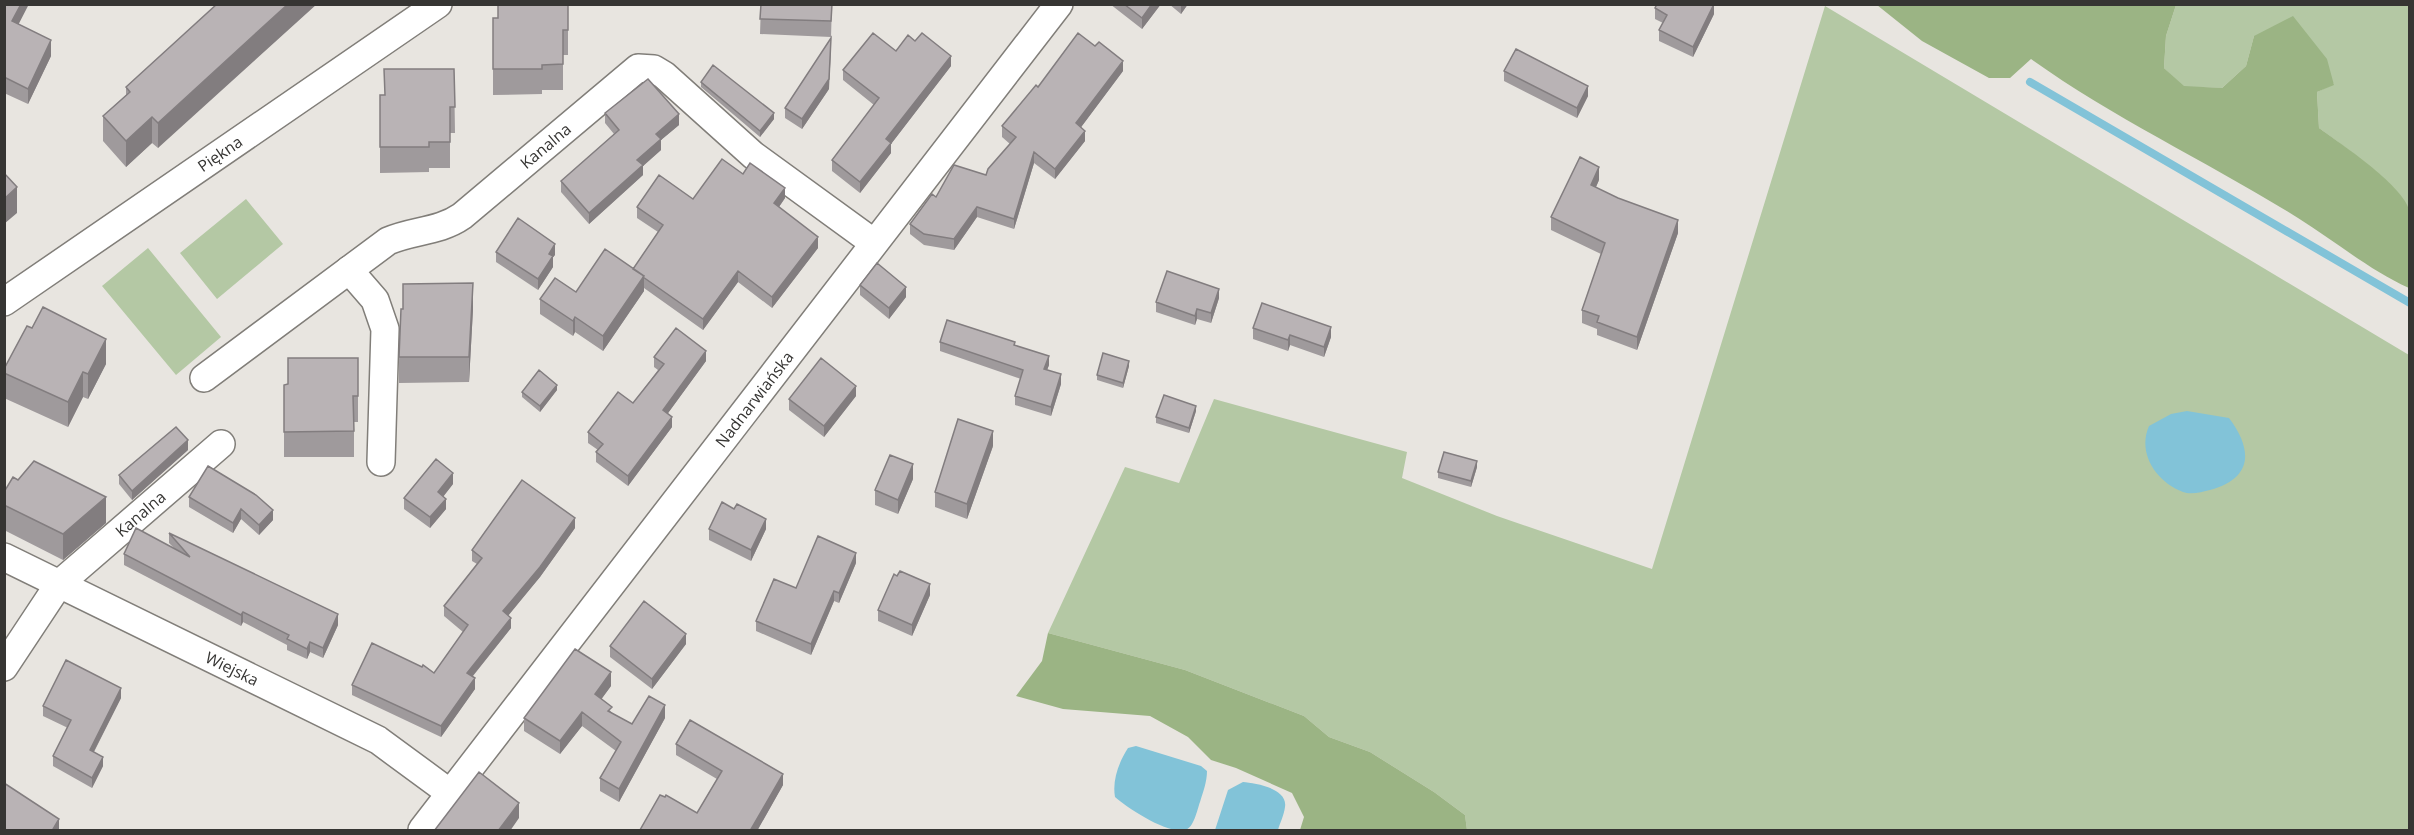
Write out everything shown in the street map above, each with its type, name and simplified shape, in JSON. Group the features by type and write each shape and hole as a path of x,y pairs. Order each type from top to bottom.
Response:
{"street":[{"name":"Piękna","path":"4,302 438,4"},
{"name":"Nadnarwiańska","path":"422,831 1059,4"},
{"name":"Kanalna","path":"204,378 388,241 452,223 638,68 654,69 664,75 753,155 874,243"},
{"path":"349,270 375,300 384,329 381,462"},
{"name":"Kanalna","path":"4,667 59,584 221,444"},
{"name":"Wiejska","path":"4,557 378,740 450,793"}],"green space":[{"path":"1877,5 2176,5 2166,36 2164,68 2184,86 2222,88 2246,66 2254,36 2293,16 2327,59 2334,85 2317,92 2319,128 2382,176 2409,209 2411,234 2409,288 2366,264 2265,198 2129,121 2031,59 2010,78 1989,78 1922,41"},
{"path":"2176,5 2409,5 2409,209 2379,175 2319,128 2317,92 2334,84 2254,36 2246,66 2222,88 2184,87 2164,68 2166,36"},
{"path":"1825,6 2409,355 2409,830 1467,830 1465,815 1434,792 1370,752 1329,737 1304,716 1185,670 1048,633 1125,467 1179,483 1214,399 1407,452 1402,478 1497,516 1652,569"},
{"path":"246,199 283,244 217,299 180,253"},
{"path":"148,248 221,337 176,375 102,286"},
{"path":"1048,633 1185,670 1304,716 1329,737 1370,752 1434,792 1465,815 1467,830 1300,830 1304,817 1292,793 1236,768 1211,760 1188,737 1150,716 1063,709 1016,696 1042,661"}],"water":[{"path":"2187,411 2229,418 2237,430 2245,452 2245,462 2234,478 2224,485 2204,492 2186,493 2173,487 2157,474 2147,456 2145,446 2149,426 2171,414"},
{"path":"1136,746 1201,766 1207,771 1205,787 1193,822 1188,829 1178,830 1159,825 1138,814 1115,797 1114,784 1119,765 1128,748"},
{"path":"1243,782 1270,788 1281,795 1285,801 1285,807 1278,830 1215,830 1228,790"}],"building":[{"path":"4,4 21,4 12,21 51,40 28,89 4,77"},
{"path":"217,4 288,4 158,123 152,117 126,141 103,116 130,92 126,87"},
{"path":"498,4 568,4 568,30 563,30 563,64 542,65 542,69 493,69 493,18 498,18"},
{"path":"761,4 832,4 831,21 760,19"},
{"path":"1124,4 1152,4 1142,18"},
{"path":"1657,4 1714,4 1693,47 1659,30 1667,15 1655,8"},
{"path":"873,33 896,51 908,35 915,41 922,33 951,56 886,139 891,143 860,182 832,160 879,98 843,70"},
{"path":"1078,33 1095,46 1099,42 1123,61 1076,123 1085,131 1055,169 1034,152 1014,219 977,207 954,239 924,234 910,224 932,194 936,197 954,165 986,175 988,169 1016,137 1002,126 1036,85 1038,87"},
{"path":"831,38 829,79 802,119 785,108"},
{"path":"1516,49 1588,86 1577,108 1504,71"},
{"path":"713,65 774,113 760,131 701,82"},
{"path":"384,69 454,69 455,107 450,107 450,142 429,142 429,147 380,147 380,95 385,95"},
{"path":"648,79 679,114 656,134 661,139 637,160 643,165 589,213 561,181 619,130 605,113"},
{"path":"1580,157 1599,167 1591,185 1618,198 1678,220 1637,337 1597,322 1599,316 1582,310 1605,243 1551,217"},
{"path":"722,159 743,174 750,163 785,188 774,203 818,237 772,297 738,271 703,319 633,269 663,225 637,207 659,175 693,199"},
{"path":"4,173 17,187 4,199"},
{"path":"518,218 555,244 549,254 553,256 538,279 496,252"},
{"path":"605,249 644,276 603,336 575,317 573,321 540,299 555,278 576,292"},
{"path":"877,263 906,287 889,308 860,285"},
{"path":"1167,271 1219,289 1211,313 1197,309 1195,316 1156,302"},
{"path":"473,283 469,357 399,357 403,284"},
{"path":"1262,303 1331,327 1324,347 1290,335 1288,340 1253,328"},
{"path":"43,307 106,339 88,374 83,372 68,402 4,373 27,326 32,328"},
{"path":"947,320 1015,342 1014,345 1049,356 1044,369 1061,374 1051,407 1015,396 1023,370 940,342"},
{"path":"676,328 706,351 663,410 672,417 628,476 596,452 603,444 588,432 618,392 633,403 664,364 654,357"},
{"path":"1103,353 1129,361 1123,383 1097,375"},
{"path":"288,358 358,358 358,396 353,396 354,431 284,432 284,385 288,384"},
{"path":"821,358 856,386 824,426 789,399"},
{"path":"539,370 557,385 540,406 522,392"},
{"path":"1164,395 1196,406 1189,428 1156,417"},
{"path":"958,419 993,431 967,504 935,492"},
{"path":"176,427 188,440 132,491 119,475"},
{"path":"1444,452 1477,461 1471,481 1438,472"},
{"path":"890,455 913,464 898,500 875,490"},
{"path":"436,459 453,473 438,492 446,499 430,517 404,498"},
{"path":"34,461 106,497 63,534 4,505 4,492 13,477 18,480"},
{"path":"208,466 256,495 273,510 259,525 241,509 233,523 189,497"},
{"path":"522,480 575,518 540,567 503,611 511,618 467,673 475,678 441,726 352,685 372,643 422,667 423,665 434,673 468,625 444,606 482,558 472,550"},
{"path":"722,502 734,509 737,504 766,519 751,550 709,529"},
{"path":"136,528 190,557 169,533 338,614 323,648 310,642 307,649 287,639 289,635 243,612 241,615 124,554"},
{"path":"818,536 856,553 839,593 834,591 811,644 756,621 774,579 796,588"},
{"path":"900,571 930,584 912,625 878,610 894,574 897,576"},
{"path":"644,601 686,634 652,679 610,646"},
{"path":"575,649 611,672 595,694 612,707 608,711 632,724 649,696 665,705 619,789 600,778 621,742 582,712 560,741 524,718"},
{"path":"66,660 121,688 90,750 103,757 92,778 53,756 71,720 43,706"},
{"path":"690,720 783,774 750,831 640,830 660,795 665,797 666,795 697,813 722,771 676,744"},
{"path":"479,772 519,803 498,831 434,831"},
{"path":"4,783 59,819 52,831 4,831"}],"waterway":[{"path":"2030,82 2410,303"}]}
